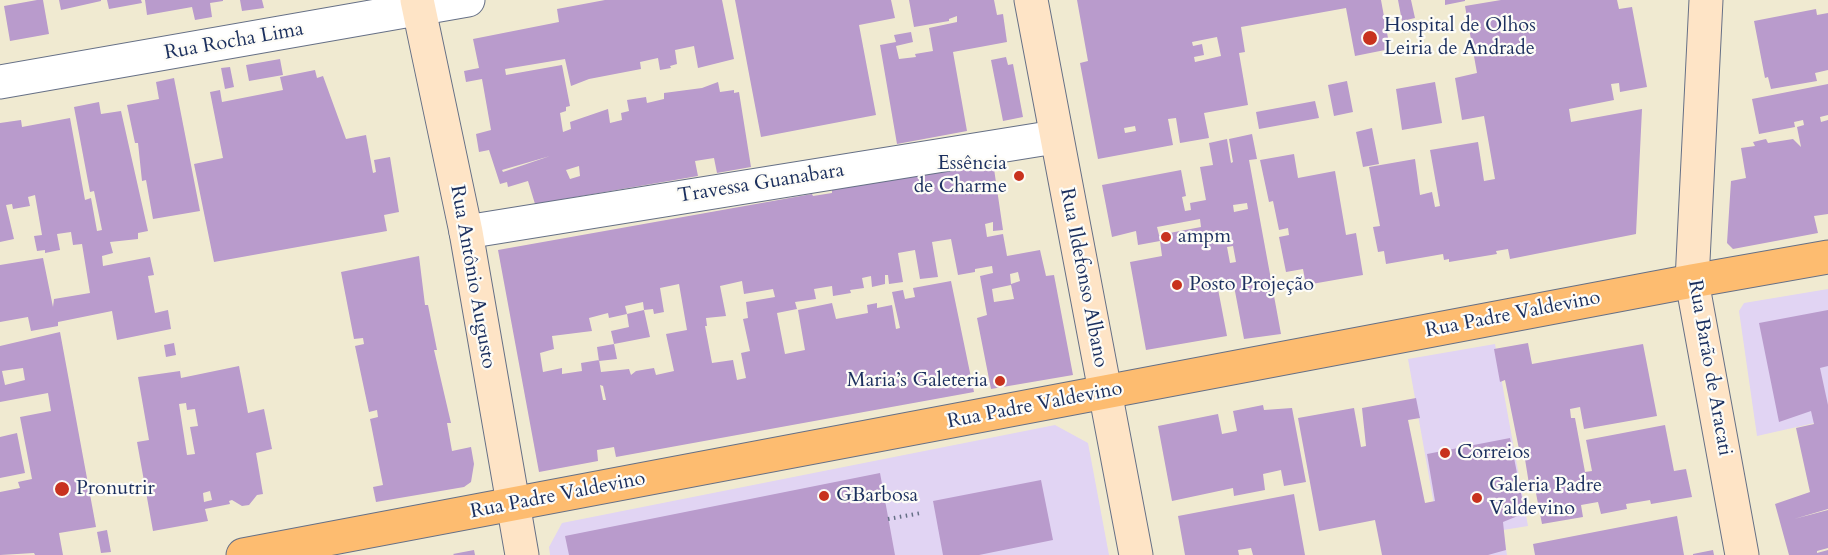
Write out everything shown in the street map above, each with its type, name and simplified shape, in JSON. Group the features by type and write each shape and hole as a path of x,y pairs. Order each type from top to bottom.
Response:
{"main road":[{"name":"Rua Padre Valdevino","path":"243,555 1828,257"}],"street":[{"name":"Rua Rocha Lima","path":"0,82 418,5 468,0"},
{"name":"Rua Ildefonso Albano","path":"1031,0 1055,137 1136,555"},
{"name":"Rua Barão de Aracati","path":"1706,0 1692,281 1742,555"},
{"name":"Rua Antônio Augusto","path":"418,5 466,232 522,555"},
{"name":"Travessa Guanabara","path":"466,232 1055,137"}],"path":[{"path":"888,519 921,513"}],"shaded area":[{"path":"1828,289 1828,420 1757,436 1739,311 1744,303"},
{"path":"1495,344 1528,526 1503,530 1507,555 1443,555 1408,359"},
{"path":"1055,425 1088,443 1109,555 550,555 549,547 562,523"}],"building":[{"path":"43,0 49,34 10,41 4,6"},
{"path":"59,0 101,0 101,1 61,10"},
{"path":"107,0 141,0 142,3 109,9"},
{"path":"145,0 223,1 210,3 212,17 195,20 192,7 147,15"},
{"path":"240,0 262,0 264,8 242,11"},
{"path":"605,0 722,0 734,59 698,68 694,46 675,50 677,64 670,66 671,68 660,70 658,58 640,62 641,69 589,79 571,86 565,59 505,69 506,75 562,65 570,106 566,107 566,111 560,113 563,132 571,129 570,122 608,109 610,123 622,120 621,113 629,111 627,100 646,97 647,103 664,99 664,93 702,88 718,82 720,92 734,90 734,93 739,92 751,167 717,173 714,158 695,161 698,176 535,204 528,181 508,187 507,182 500,184 489,150 479,152 476,134 491,130 482,79 466,82 464,71 479,68 473,39 559,22 557,9","holes":["550,156 503,172 502,170","579,166 580,176 570,179 566,170"]},
{"path":"735,0 891,0 895,18 859,25 876,115 761,137"},
{"path":"909,0 994,0 997,15 1003,14 1007,42 953,52 967,131 897,144 880,45 896,42 894,35 911,32 913,42 896,46 899,59 916,57 915,54 933,51 929,28 957,22 957,16 949,21 914,27"},
{"path":"1077,0 1381,0 1390,49 1355,56 1346,8 1241,27 1245,52 1239,53 1248,105 1204,113 1209,138 1180,143 1176,118 1168,119 1173,145 1098,159 1080,63 1088,61","holes":["1217,37 1221,56 1195,62 1194,57 1204,55 1202,44 1193,46 1192,42","1135,126 1136,131 1125,133 1124,128"]},
{"path":"1398,0 1411,0 1415,18 1402,21"},
{"path":"1445,0 1465,0 1465,1 1445,5"},
{"path":"1501,0 1617,0 1619,9 1632,7 1647,87 1620,92 1619,83 1611,84 1614,100 1569,109 1571,122 1642,109 1636,234 1510,259 1508,249 1496,251 1497,254 1449,262 1449,259 1444,260 1443,254 1386,264 1384,251 1378,252 1373,227 1380,226 1369,167 1415,159 1420,195 1432,192 1435,207 1440,206 1430,150 1478,142 1484,181 1495,179 1484,116 1462,120 1455,78 1477,73 1465,6"},
{"path":"1816,9 1817,15 1828,13 1828,70 1815,73 1817,81 1771,89 1768,77 1765,78 1754,21"},
{"path":"1006,57 1008,65 1013,64 1023,117 1003,121 991,60"},
{"path":"280,59 283,75 249,81 246,65"},
{"path":"230,67 234,87 225,89 221,68"},
{"path":"315,70 317,78 323,76 346,139 366,135 373,173 376,172 374,160 390,157 399,212 384,215 387,231 214,262 194,164 223,158 210,92 220,90 222,102 283,90 280,77"},
{"path":"174,78 200,211 153,219 146,180 142,181 138,143 135,143 127,105 159,99 156,82"},
{"path":"1347,81 1353,112 1334,116 1328,85"},
{"path":"1435,82 1442,123 1402,130 1396,89"},
{"path":"1828,84 1828,115 1820,117 1821,122 1828,120 1828,214 1814,216 1818,233 1733,249 1727,243 1731,181 1746,178 1741,148 1755,146 1753,142 1766,139 1768,143 1793,139 1801,147 1797,127 1804,125 1803,120 1794,122 1795,127 1759,134 1752,99"},
{"path":"1315,101 1319,118 1259,129 1256,112"},
{"path":"99,102 101,114 121,111 148,231 138,233 138,239 110,242 113,253 102,256 103,266 150,257 154,275 148,276 155,313 168,310 171,329 117,340 112,311 58,322 58,326 31,331 28,317 0,322 0,265 43,258 53,307 54,299 90,293 82,244 73,245 71,232 57,234 60,250 45,253 45,250 37,251 34,236 42,235 35,195 28,197 30,206 13,209 12,204 6,205 14,239 0,242 0,123 21,120 22,127 70,118 85,200 91,198 97,231 102,230 94,191 90,192 74,107"},
{"path":"1372,128 1379,164 1363,167 1356,132"},
{"path":"1252,134 1257,159 1249,160 1281,334 1244,339 1234,286 1218,289 1227,336 1146,350 1130,262 1162,256 1160,241 1138,245 1136,231 1112,237 1102,185 1181,170 1186,196 1182,197 1185,211 1191,210 1190,203 1206,200 1200,167 1213,165 1209,143 1227,139 1231,163 1233,162 1229,139","holes":["1247,203 1248,209 1234,212 1233,205","1200,219 1201,227 1159,235 1157,227","1233,246 1236,262 1230,263 1227,247"]},
{"path":"1294,154 1298,178 1335,171 1346,235 1356,233 1363,275 1306,285 1303,269 1286,272 1279,237 1289,235 1288,228 1279,230 1273,201 1269,202 1260,160"},
{"path":"993,162 1003,230 993,231 993,222 985,224 987,237 1003,234 1007,256 1040,250 1046,276 1054,275 1073,375 991,389 977,318 987,315 980,276 993,273 992,266 958,275 951,239 932,242 938,277 920,279 915,250 898,253 903,282 889,284 888,275 885,275 885,284 872,287 871,276 862,278 864,288 850,290 851,293 833,296 832,286 814,289 816,299 795,302 797,309 777,313 785,354 805,350 798,310 832,303 836,319 868,313 867,305 877,303 877,308 892,305 896,329 900,328 892,292 903,290 905,299 915,297 913,288 951,281 974,392 616,457 614,447 597,450 598,461 539,472 498,250 812,194 813,196 832,193 832,190","holes":["1018,272 1020,281 1011,284 1010,274","742,281 744,294 773,289 775,297 746,302 748,318 743,319 750,351 741,353 746,378 737,380 733,360 712,363 705,326 707,326 706,318 726,316 720,286","679,284 687,330 666,334 674,371 656,375 654,368 636,371 631,375 629,369 601,372 599,360 581,363 582,371 562,374 562,368 543,372 540,353 554,349 552,336 592,331 589,318 608,313 609,318 627,314 625,306 643,302 644,310 653,309 654,314 664,312 660,288","1011,285 1014,299 994,302 992,289","600,385 603,386 606,400 603,400"]},
{"path":"419,256 425,305 428,305 437,350 434,350 451,423 447,423 452,451 471,447 474,464 471,482 464,487 376,502 373,487 383,485 370,419 378,417 377,410 369,412 355,346 364,344 363,338 354,339 341,272"},
{"path":"644,310 650,337 614,344 611,331 629,327 627,314"},
{"path":"1828,310 1828,366 1820,368 1828,405 1828,509 1794,519 1828,510 1828,548 1817,551 1817,553 1828,550 1828,555 1789,555 1775,504 1810,492 1796,428 1814,424 1811,411 1779,422 1759,323"},
{"path":"60,332 96,527 59,533 63,555 35,555 34,553 0,555 0,492 20,488 18,482 32,479 20,417 51,411 48,393 0,402 0,346","holes":["23,368 25,380 5,385 2,371"]},
{"path":"174,343 176,355 166,357 164,345"},
{"path":"1528,343 1532,364 1643,344 1657,416 1584,429 1580,407 1570,409 1571,418 1575,418 1585,472 1592,471 1586,440 1665,425 1674,471 1686,469 1692,497 1651,504 1650,500 1626,504 1627,509 1601,514 1598,502 1581,505 1583,517 1542,524 1534,483 1529,484 1524,453 1520,454 1505,380 1500,382 1494,349"},
{"path":"614,344 617,359 599,361 597,347"},
{"path":"239,366 248,413 264,409 272,449 256,453 263,494 257,495 249,505 242,506 232,500 229,501 230,504 205,509 208,521 153,531 137,442 149,440 138,377 180,371 181,378","holes":["186,403 187,410 195,409 198,426 190,427 195,454 187,455 179,404","210,491 212,500 204,502 203,493"]},
{"path":"1416,398 1420,418 1408,420 1425,503 1435,501 1427,454 1510,438 1525,513 1503,522 1506,550 1488,555 1382,555 1375,520 1319,531 1298,418 1354,408 1361,447 1366,446 1362,408"},
{"path":"1263,405 1264,410 1292,408 1306,482 1284,486 1281,470 1263,474 1265,490 1234,496 1233,488 1172,501 1158,426 1218,414 1222,434 1237,431 1233,411"},
{"path":"17,433 25,473 0,478 0,437"},
{"name":"GBarbosa","path":"880,473 895,555 569,555 565,536"},
{"path":"1041,480 1053,540 979,555 943,555 933,501"},
{"path":"1294,494 1305,555 1253,555 1251,548 1238,550 1239,555 1185,555 1178,516"},
{"path":"1677,516 1684,555 1535,555 1533,544"},
{"path":"107,530 111,552 101,553 97,532"},
{"path":"474,550 475,555 453,554"},
{"path":"1713,550 1714,555 1693,555 1693,554"}],"place":[{"name":"Hospital de Olhos Leiria de Andrade","path":"1370,38"},
{"name":"Essência de Charme","path":"1019,176"},
{"name":"ampm","path":"1166,237"},
{"name":"Posto Projeção","path":"1177,285"},
{"name":"Maria’s Galeteria","path":"1000,381"},
{"name":"Correios","path":"1445,453"},
{"name":"Pronutrir","path":"62,489"},
{"name":"GBarbosa","path":"824,496"},
{"name":"Galeria Padre Valdevino","path":"1477,498"}]}
